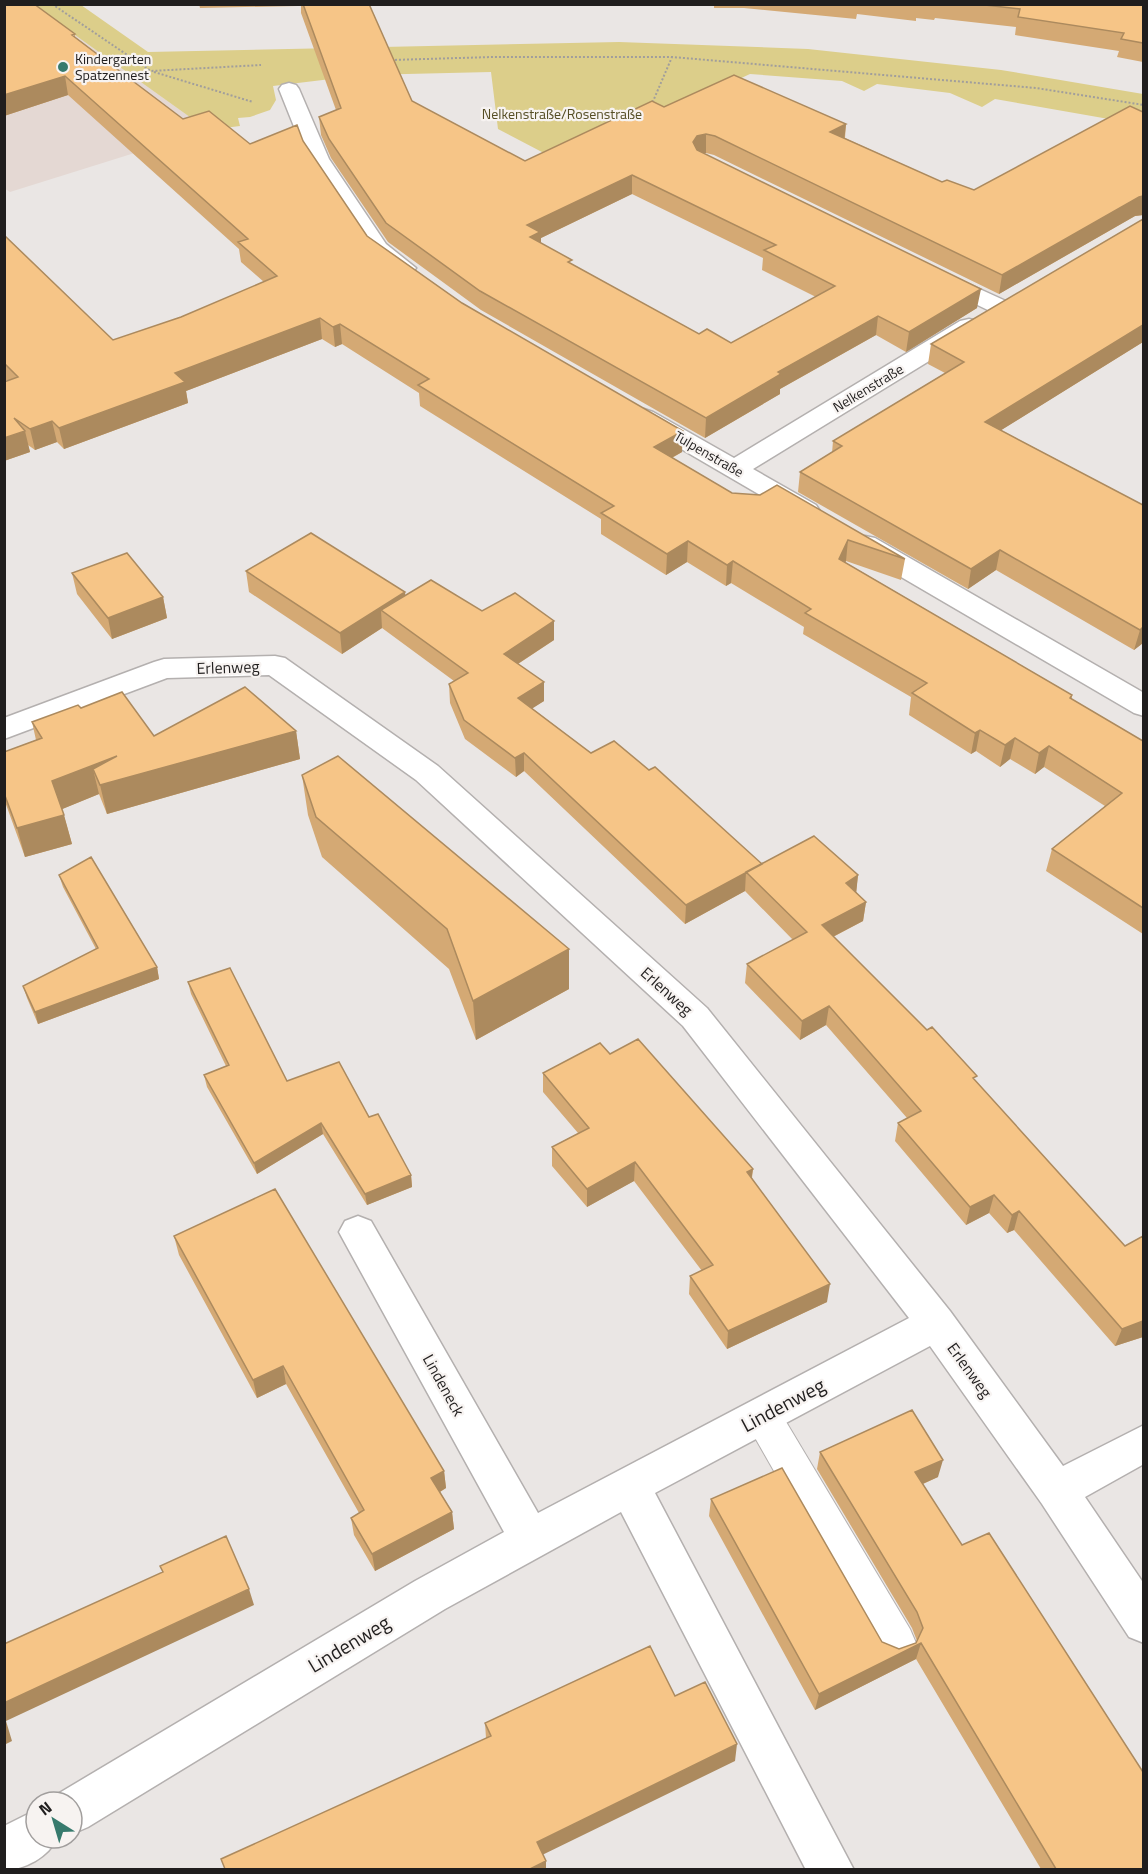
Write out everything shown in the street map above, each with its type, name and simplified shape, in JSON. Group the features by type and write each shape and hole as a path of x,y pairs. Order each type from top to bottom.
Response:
{"street":[{"path":"289,89 318,159 378,249 425,283"},
{"name":"Nelkenstraße","path":"735,469 1010,302 916,266"},
{"name":"Tulpenstraße","path":"624,405 1143,706"},
{"name":"Erlenweg","path":"4,729 164,669 275,665 427,773 695,1017 936,1323 1058,1491 1143,1622"},
{"name":"Lindeneck","path":"358,1232 530,1539"},
{"name":"Lindenweg","path":"84,1804 430,1595 629,1485 763,1417 936,1323"},
{"path":"1058,1491 1143,1443"},
{"path":"629,1485 831,1869"},
{"path":"4,1852 24,1840"}],"lane":[{"path":"763,1417 895,1643"}],"path":[{"path":"52,4 151,71 299,117"},
{"path":"387,60 493,57 672,57 1036,88 1143,105"},
{"path":"648,112 672,57"},
{"path":"151,71 269,64"}],"shaded area":[{"name":"Kindergarten Spatzennest","path":"4,5 33,5 208,130 10,192 4,188"}],"green space":[{"name":"Nelkenstraße/Rosenstraße","path":"33,5 81,5 148,52 619,42 808,49 1001,70 1143,94 1143,125 995,99 982,107 950,93 877,84 864,91 842,81 750,74 561,162 498,129 491,72 364,75 273,86 276,100 270,110 250,117 238,118 240,126 208,130"}],"building":[{"path":"4,4 34,4 183,119 209,111 250,144 297,125 303,141 367,236 462,303 683,431 654,447 732,493 760,495 777,485 905,559 848,540 839,559 1072,695 1070,698 1143,741 1143,908 1052,849 1122,793 1049,746 1039,753 1015,738 1005,745 980,730 975,733 912,693 927,683 805,613 811,609 733,561 727,565 688,541 667,554 601,513 614,506 418,385 429,379 340,324 333,327 320,318 175,373 185,382 59,428 52,421 30,429 14,418 25,431 4,438 4,382 18,377 4,363 4,235 113,340 181,317 277,276 238,242 248,239 65,76 4,95"},
{"path":"303,4 369,4 412,101 525,161 652,101 664,107 734,75 846,124 830,132 942,182 947,180 974,190 1130,106 1143,112 1143,196 1002,275 715,136 706,134 697,136 693,142 697,150 981,289 909,332 878,316 778,372 781,374 706,418 480,291 386,223 329,139 319,117 341,108","holes":["632,175 776,245 764,250 835,286 731,343 707,329 699,334 568,262 572,260 530,237 540,232 527,225"]},
{"path":"976,4 1143,4 1143,43 1121,39 1124,33 1018,17 1020,9"},
{"path":"1143,219 1143,325 985,422 1143,505 1143,627 1140,630 1000,550 971,569 800,472 842,446 833,441 964,362 931,344"},
{"path":"311,533 405,592 340,633 246,571"},
{"path":"127,553 163,597 108,618 72,573"},
{"path":"431,580 482,611 515,593 554,621 504,654 544,682 518,698 591,753 614,741 649,770 655,767 762,864 686,905 524,753 515,758 464,720 449,684 468,673 381,610"},
{"path":"245,687 296,731 100,785 93,769 117,756 52,781 64,815 17,828 4,793 4,752 42,738 32,722 78,705 81,708 122,692 154,736"},
{"path":"338,756 569,949 473,1001 447,929 316,817 302,775"},
{"path":"814,836 858,875 846,883 866,902 822,925 927,1030 932,1027 977,1076 973,1078 1125,1246 1143,1236 1143,1321 1122,1329 1019,1211 1012,1215 994,1195 970,1207 898,1123 921,1111 829,1006 802,1021 747,964 807,932 746,872"},
{"path":"91,857 157,967 35,1012 23,986 98,948 59,875"},
{"path":"230,968 287,1081 339,1062 369,1117 378,1114 411,1175 365,1194 321,1123 254,1163 204,1075 229,1065 188,982"},
{"path":"638,1039 753,1169 747,1172 830,1284 728,1331 690,1276 713,1265 635,1162 587,1189 552,1147 589,1128 543,1073 600,1043 610,1054"},
{"path":"275,1189 444,1471 431,1478 452,1512 372,1554 351,1518 364,1510 283,1366 253,1380 174,1236"},
{"path":"912,1410 943,1460 915,1472 962,1545 989,1533 1143,1772 1143,1869 1056,1869 921,1643 819,1694 711,1499 782,1468 882,1642 899,1649 916,1643 923,1628 917,1612 820,1452"},
{"path":"226,1536 249,1589 4,1703 4,1644 163,1572 160,1566"},
{"path":"650,1646 675,1696 705,1682 737,1744 537,1842 546,1861 530,1869 225,1869 221,1859 491,1736 485,1723"}],"place":[{"name":"Kindergarten Spatzennest","path":"63,67"}]}
